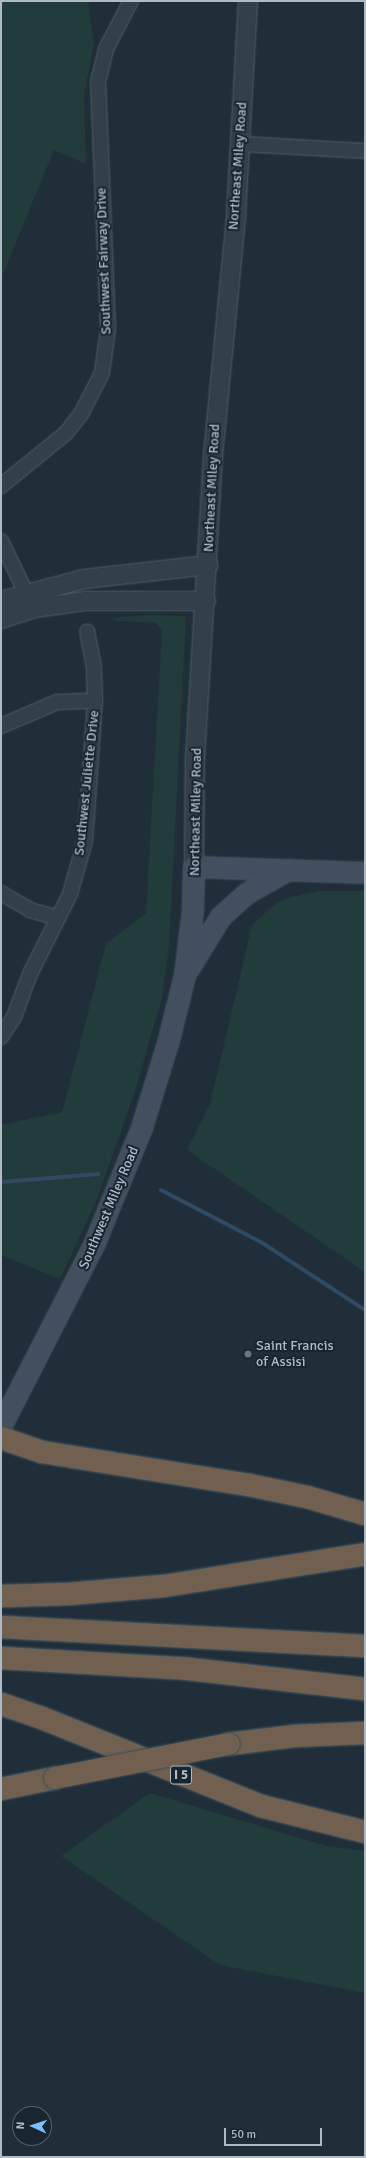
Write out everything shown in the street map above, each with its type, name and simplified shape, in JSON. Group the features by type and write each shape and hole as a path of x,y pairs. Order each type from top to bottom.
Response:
{"highway":[{"path":"1,1438 42,1452 248,1485 356,1511"},
{"path":"1,1596 75,1594 164,1586 365,1554"},
{"path":"1,1627 365,1646"},
{"path":"1,1658 189,1670 365,1689"},
{"name":"I 5","path":"1,1704 42,1718 260,1806 365,1832"},
{"name":"I 5","path":"1,1789 229,1744 294,1736 365,1733"}],"main road":[{"path":"194,867 365,873"},
{"name":"Northeast Miley Road","path":"185,976 193,910 194,867"},
{"path":"185,976 221,917 248,893 289,870"},
{"name":"Southwest Miley Road","path":"1,1427 67,1301 122,1181 158,1075 185,976"}],"street":[{"name":"Southwest Fairway Drive","path":"1,486 66,433 81,414 102,373 108,329 98,139 98,82 106,49 131,1"},
{"name":"Northeast Miley Road","path":"194,867 195,759 206,602 216,416 232,261 248,1"},
{"path":"240,144 365,151"},
{"path":"1,541 30,601"},
{"path":"1,619 30,601 84,579 208,565"},
{"path":"1,602 206,602"},
{"name":"Southwest Juliette Drive","path":"1,1037 14,1017 30,974 58,918 77,873 85,841 96,701 94,667 87,632"},
{"path":"1,726 57,702 96,701"},
{"path":"1,893 30,910 58,918"}],"green space":[{"path":"1,1 88,1 94,44 84,94 86,164 54,150 1,279"},
{"path":"149,615 186,616 169,946 162,998 133,1097 97,1199 60,1279 1,1255 1,1125 62,1112 106,944 146,913 162,630 156,623 117,621 112,618"},
{"path":"318,891 365,891 365,1272 187,1150 210,1104 252,925 274,905 287,898"},
{"path":"150,1793 327,1846 365,1851 365,1993 220,1965 61,1856"}],"waterway":[{"path":"1,1182 99,1174"},
{"path":"161,1190 261,1242 365,1310"}],"place":[{"name":"Saint Francis of Assisi","path":"248,1354"}]}
